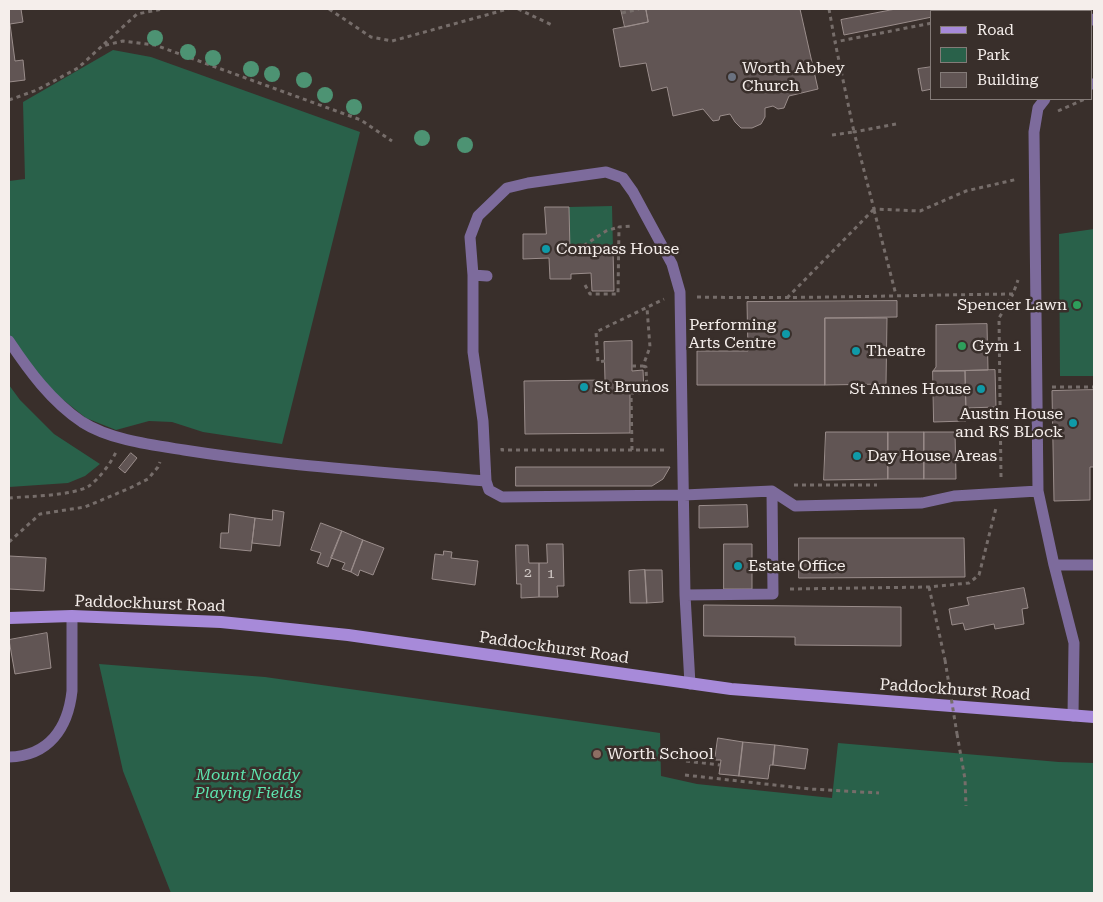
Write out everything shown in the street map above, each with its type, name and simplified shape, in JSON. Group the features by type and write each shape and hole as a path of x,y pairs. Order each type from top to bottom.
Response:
{"main road":[{"name":"Paddockhurst Road","path":"9,618 72,616 221,622 348,635 731,690 1094,717"}],"lane":[{"path":"1044,100 1038,108 1034,132 1038,491 1074,643 1073,716"},
{"path":"690,684 685,596 684,495 681,295 672,264 623,178 606,172 528,183 507,188 478,216 470,237 473,275 473,352 484,421 486,481 489,490 502,497 684,495 772,491 795,506 922,504 954,496 1001,489 1038,491"},
{"path":"473,275 487,276"},
{"path":"9,341 29,370 54,398 83,422 114,436 230,458 486,481"},
{"path":"685,596 773,594 772,491"},
{"path":"1054,564 1094,565"},
{"path":"9,757 29,755 40,750 49,742 63,723 71,702 72,616"}],"path":[{"path":"9,100 37,90 78,68 137,14 163,9"},
{"path":"329,9 371,37 392,41 508,9"},
{"path":"518,9 552,25"},
{"path":"622,13 639,9"},
{"path":"829,9 854,132 896,295"},
{"path":"835,42 930,23"},
{"path":"102,46 123,41 155,45 361,120 392,140"},
{"path":"1053,118 1056,112 1083,100"},
{"path":"832,135 896,124"},
{"path":"786,298 874,209 920,212 966,191 1034,176"},
{"path":"577,250 606,231 619,227 651,225"},
{"path":"585,285 590,294 618,294 619,227"},
{"path":"773,589 930,587 969,583 979,575 1001,489 999,318 1013,294 1020,276"},
{"path":"605,361 598,362 596,332 669,296 786,298 1013,294"},
{"path":"643,366 650,347 647,308"},
{"path":"632,366 643,366"},
{"path":"643,366 646,367 647,392"},
{"path":"1037,386 1094,386"},
{"path":"632,450 631,393 665,392"},
{"path":"9,498 68,493 89,486 110,464 123,438"},
{"path":"501,442 502,450 669,450"},
{"path":"9,542 40,514 85,507 148,479 158,467 166,447"},
{"path":"793,485 882,485"},
{"path":"930,587 965,779 966,806"},
{"path":"686,761 720,766"},
{"path":"685,775 810,789 879,793"}],"green space":[{"path":"113,50 151,57 360,132 282,444 203,432 172,422 149,421 116,430 86,418 57,395 32,367 9,334 9,181 25,179 23,102"},
{"path":"612,206 613,250 570,251 569,207"},
{"name":"Spencer Lawn","path":"1094,229 1094,376 1060,376 1059,234"},
{"path":"9,385 20,400 54,434 100,464 85,476 68,483 9,487"},
{"name":"Mount Noddy Playing Fields","path":"99,664 265,677 660,733 661,776 697,784 832,798 838,743 1059,762 1094,763 1094,893 171,893 123,771"}],"building":[{"path":"9,9 21,9 23,22 10,24 15,61 23,60 25,80 9,82"},
{"path":"621,9 646,9 648,22 625,27"},
{"name":"Worth Abbey Church","path":"646,9 800,9 818,89 789,96 784,108 778,109 773,106 765,108 765,117 761,124 752,128 741,128 730,114 720,116 719,120 713,121 703,109 673,116 667,87 652,91 646,63 620,67 613,29 648,22"},
{"path":"896,9 972,9 930,10 930,17 844,35 841,20"},
{"path":"1011,9 1055,9 1055,10"},
{"path":"930,67 930,89 922,91 918,69"},
{"name":"Compass House","path":"545,207 569,207 570,251 613,250 614,291 592,291 591,273 571,274 571,279 550,279 549,258 523,259 523,234 546,234"},
{"name":"Performing Arts Centre","path":"897,301 897,317 825,318 825,385 697,385 697,351 748,351 747,302"},
{"name":"Theatre","path":"825,318 887,318 886,384 825,385"},
{"name":"Gym 1","path":"987,324 988,370 933,371 936,367 936,325"},
{"name":"St Brunos","path":"632,341 632,371 643,370 644,391 630,391 630,433 525,434 524,381 605,380 604,342"},
{"name":"St Annes House","path":"995,370 996,407 966,408 965,371"},
{"path":"933,371 965,371 966,421 934,422"},
{"name":"Austin House and RS BLock","path":"1094,390 1094,467 1090,467 1090,500 1054,501 1052,391"},
{"name":"Day House Areas","path":"826,432 888,432 888,479 824,480"},
{"path":"888,432 924,432 924,479 888,479"},
{"path":"924,432 955,432 956,479 924,479"},
{"path":"131,453 137,458 125,473 119,468"},
{"path":"516,467 670,467 663,479 652,486 516,486"},
{"path":"747,505 748,527 699,528 699,506"},
{"path":"273,510 284,512 280,546 252,543 255,518 272,520"},
{"path":"230,514 255,518 251,551 220,548 221,533 228,533"},
{"path":"321,523 342,531 328,567 317,563 321,553 311,550"},
{"path":"342,531 363,540 351,572 342,569 345,563 331,558"},
{"path":"799,538 964,538 965,577 799,578"},
{"path":"363,540 384,548 373,575 360,570 358,576 351,572"},
{"path":"547,544 563,544 564,586 557,586 558,597 539,597 539,563 547,563"},
{"name":"Estate Office","path":"724,544 752,544 752,589 724,589"},
{"path":"516,545 528,545 529,563 539,563 539,597 521,598 521,584 517,584"},
{"path":"444,551 452,552 451,558 478,561 475,585 432,579 435,554 443,555"},
{"path":"9,556 46,558 44,591 9,589"},
{"path":"645,570 662,570 663,602 647,603"},
{"path":"645,570 647,603 630,603 629,571"},
{"path":"1024,588 1028,608 1022,609 1024,624 995,629 994,624 965,630 963,623 952,625 949,609 969,605 967,598"},
{"path":"704,605 901,607 901,646 795,645 795,637 704,636"},
{"path":"47,633 51,668 15,674 9,640"},
{"path":"718,738 743,742 739,776 719,774 721,760 715,760"},
{"path":"743,742 775,745 773,765 770,765 768,779 739,776"},
{"path":"775,745 808,749 805,769 773,765"}],"place":[{"name":"Worth Abbey Church","path":"732,77"},
{"name":"Compass House","path":"546,249"},
{"name":"Spencer Lawn","path":"1077,305"},
{"name":"Performing Arts Centre","path":"786,334"},
{"name":"Gym 1","path":"962,346"},
{"name":"Theatre","path":"856,351"},
{"name":"St Brunos","path":"584,387"},
{"name":"St Annes House","path":"981,389"},
{"name":"Austin House and RS BLock","path":"1073,423"},
{"name":"Day House Areas","path":"857,456"},
{"name":"Estate Office","path":"738,566"},
{"name":"Worth School","path":"597,754"}]}
